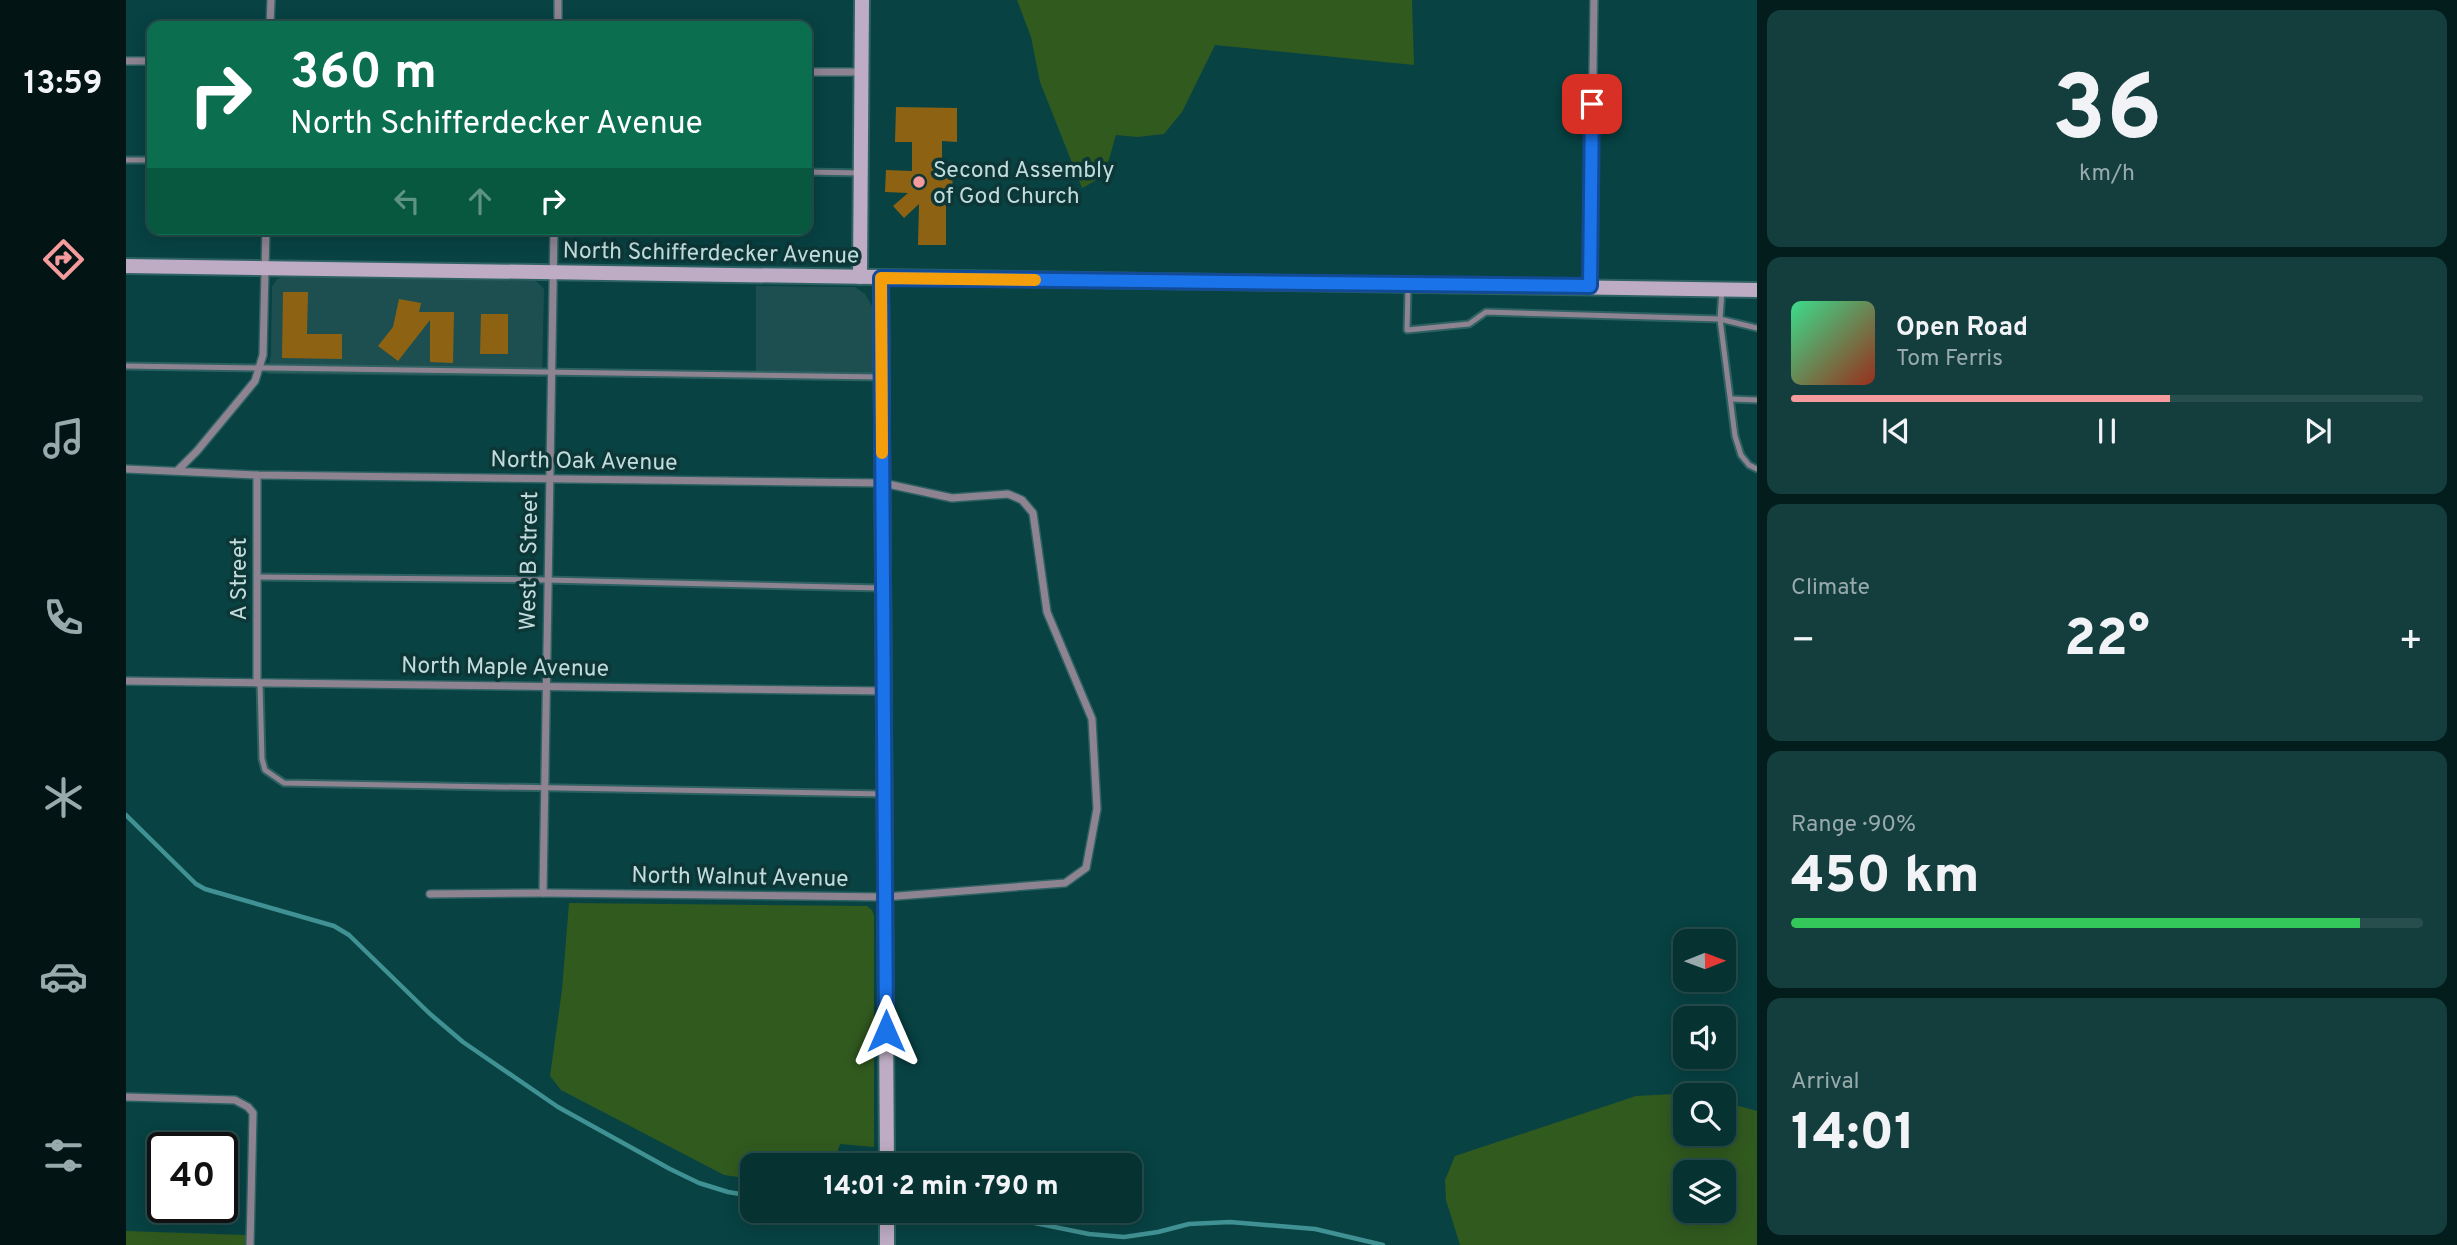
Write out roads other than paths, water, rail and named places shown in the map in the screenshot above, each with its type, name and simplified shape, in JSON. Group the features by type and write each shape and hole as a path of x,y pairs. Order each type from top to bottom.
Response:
{"main road":[{"path":"860,277 862,0"},
{"name":"North Schifferdecker Avenue","path":"126,266 1757,290"},
{"path":"881,278 887,1153"},
{"path":"887,1223 887,1245"}],"street":[{"path":"270,21 271,0"},
{"path":"558,0 558,21"},
{"path":"1590,286 1594,0"},
{"path":"126,61 147,61"},
{"path":"812,72 862,72"},
{"path":"178,470 256,380 263,355 266,235"},
{"name":"West B Street","path":"544,893 554,235"},
{"name":"North Oak Avenue","path":"126,469 257,474 883,483 952,498 1008,494 1022,499 1032,513 1047,612 1092,719 1097,809 1086,868"},
{"name":"A Street","path":"257,474 259,683"},
{"name":"North Maple Avenue","path":"126,681 884,691"},
{"name":"North Walnut Avenue","path":"430,894 885,897 1065,883 1086,868"},
{"path":"126,1097 235,1100 248,1107 253,1114 250,1245"}],"lane":[{"path":"126,160 147,160"},
{"path":"812,172 861,173"},
{"path":"1408,285 1407,330 1469,324 1486,312 1720,319 1757,328"},
{"path":"1722,290 1720,319 1735,436 1741,455 1749,465 1757,469"},
{"path":"126,366 882,377"},
{"path":"1732,399 1757,400"},
{"path":"257,577 883,588"},
{"path":"259,683 262,759 265,770 284,783 885,794"}],"waterway":[{"path":"126,815 196,884 205,889 334,926 349,935 429,1013 463,1042 558,1107 699,1183 740,1194"},
{"path":"1035,1223 1089,1234 1124,1237 1189,1224 1230,1222 1315,1229 1383,1245"}],"place":[{"name":"Second Assembly of God Church","path":"919,182"}]}
